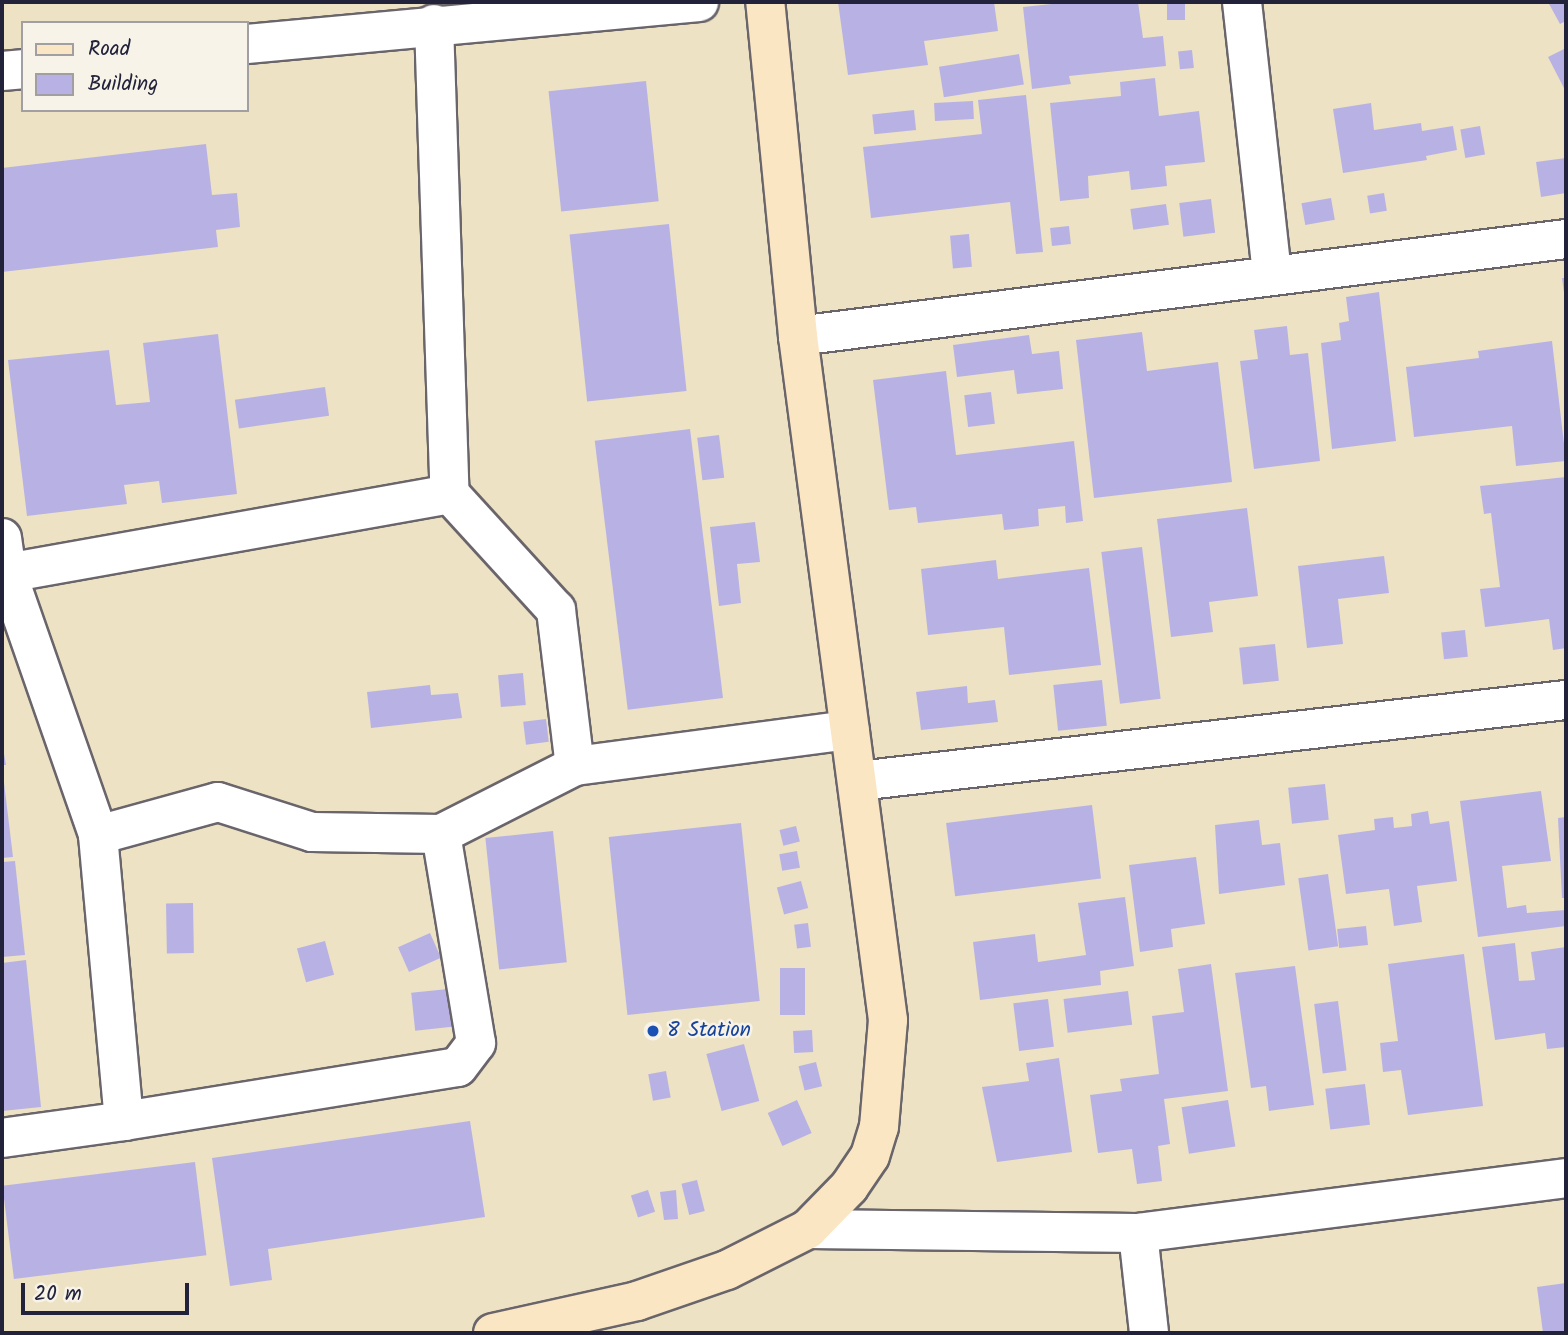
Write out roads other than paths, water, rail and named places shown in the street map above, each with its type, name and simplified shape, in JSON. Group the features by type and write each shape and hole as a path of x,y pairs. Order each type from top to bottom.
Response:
{"street":[{"path":"248,44 434,24 699,2"},
{"path":"493,1333 637,1301 727,1270 808,1229 849,1187 870,1156 886,1074 888,1020 798,335 765,2"},
{"path":"1242,2 1272,273"},
{"path":"434,24 450,494 555,610 575,766"},
{"path":"2,71 21,69"},
{"path":"798,335 1272,273 1566,239"},
{"path":"124,1121 98,835 5,555 450,494"},
{"path":"858,781 1566,700"},
{"path":"98,835 218,802 312,832 441,834 575,766 850,730"},
{"path":"2,1138 458,1067 476,1043 441,834"},
{"path":"808,1229 1138,1233 1566,1178"},
{"path":"1138,1233 1149,1333"}],"place":[{"name":"8 Station","path":"653,1031"}]}
